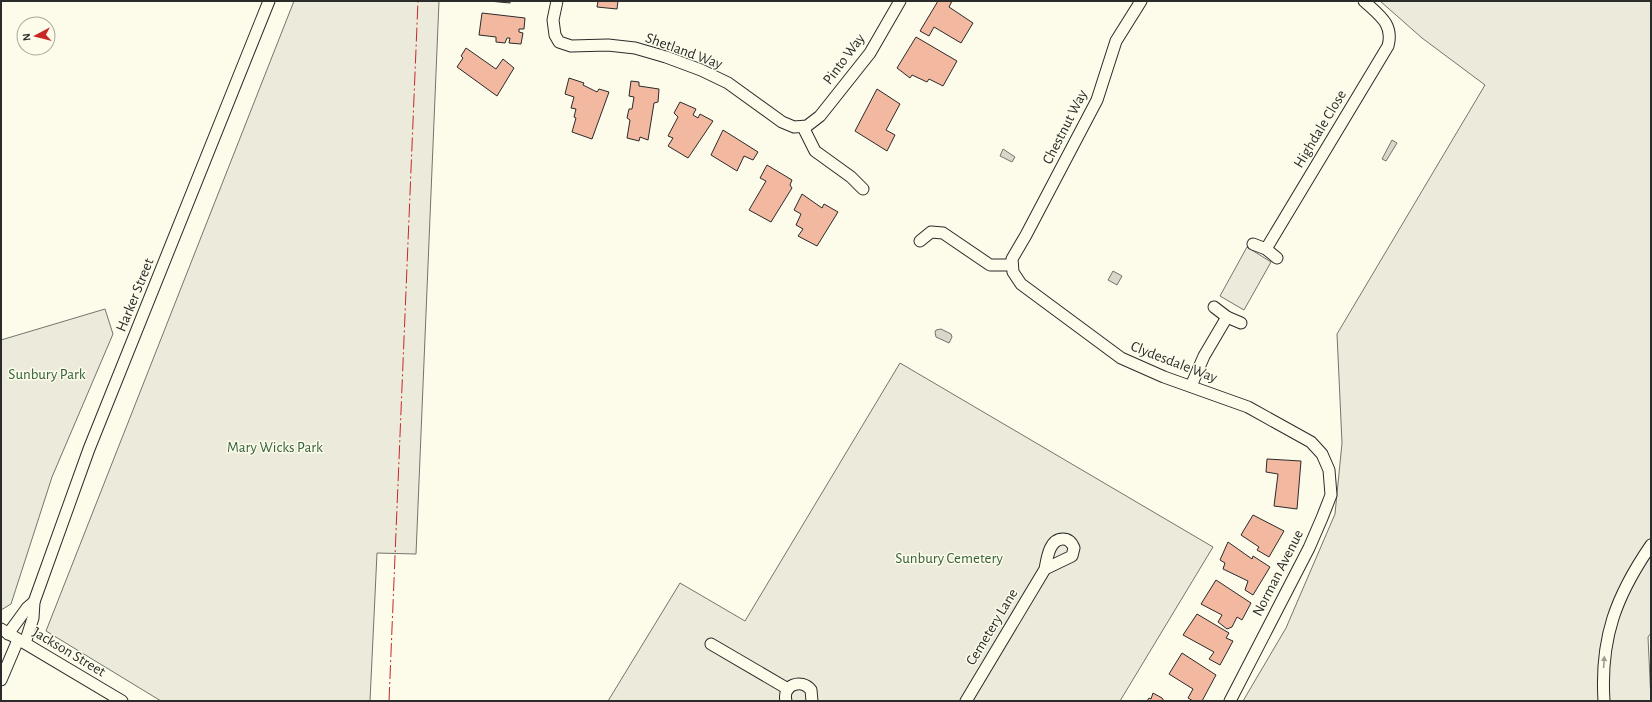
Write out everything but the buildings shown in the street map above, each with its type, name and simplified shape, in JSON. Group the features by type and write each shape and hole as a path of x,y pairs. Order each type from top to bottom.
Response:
{"street":[{"name":"Harker Street","path":"1,680 33,618 34,602 89,449 269,1"},
{"name":"Shetland Way","path":"557,1 553,20 555,35 559,42 571,46 608,45 635,48 666,57 701,70 728,84 782,122 794,127 803,126"},
{"name":"Pinto Way","path":"803,126 807,126 820,116 866,58 900,1"},
{"name":"Chestnut Way","path":"1012,265 1012,258 1026,235 1097,100 1116,41 1141,1"},
{"name":"Highdale Close","path":"1266,249 1388,46 1390,38 1389,28 1364,1"},
{"path":"803,126 815,151 851,176 863,190"},
{"path":"920,241 931,232 943,233 990,265 1012,265"},
{"path":"1253,244 1266,249 1277,258"},
{"name":"Clydesdale Way","path":"1012,265 1013,272 1021,284 1121,358 1164,377 1248,407 1311,442 1322,454"},
{"path":"1214,307 1227,317 1242,323"},
{"path":"1191,386 1204,356 1227,317"},
{"name":"Norman Avenue","path":"1230,701 1309,548 1322,518 1330,495 1329,470 1322,454"},
{"path":"1604,701 1603,680 1606,640 1616,606 1629,580 1651,545"},
{"name":"Cemetery Lane","path":"966,701 1045,569"},
{"name":"Harker Street","path":"5,632 34,602"},
{"name":"Jackson Street","path":"5,632 122,701"},
{"path":"711,644 788,689"},
{"path":"786,701 788,689 795,684 804,684 811,690 812,701"}],"green space":[{"name":"Mary Wicks Park","path":"294,1 439,1 416,554 377,553 370,701 161,701 46,631"},
{"path":"1380,1 1651,1 1651,633 1648,637 1651,701 1243,701 1286,628 1335,514 1342,443 1337,334 1485,85 1422,38"},
{"path":"1247,247 1271,262 1244,310 1220,296"},
{"name":"Sunbury Park","path":"105,309 113,334 52,477 11,604 1,610 1,340"},
{"name":"Sunbury Cemetery","path":"900,363 1213,547 1120,701 608,701 680,583 745,621"}],"shaded area":[{"path":"1392,140 1397,143 1386,161 1382,159"},
{"path":"1003,149 1015,157 1012,162 1000,156"},
{"path":"1113,271 1122,276 1117,285 1108,280"},
{"path":"941,329 951,334 952,337 949,343 936,337 936,330"}],"power":[{"path":"389,701 418,1"}]}
